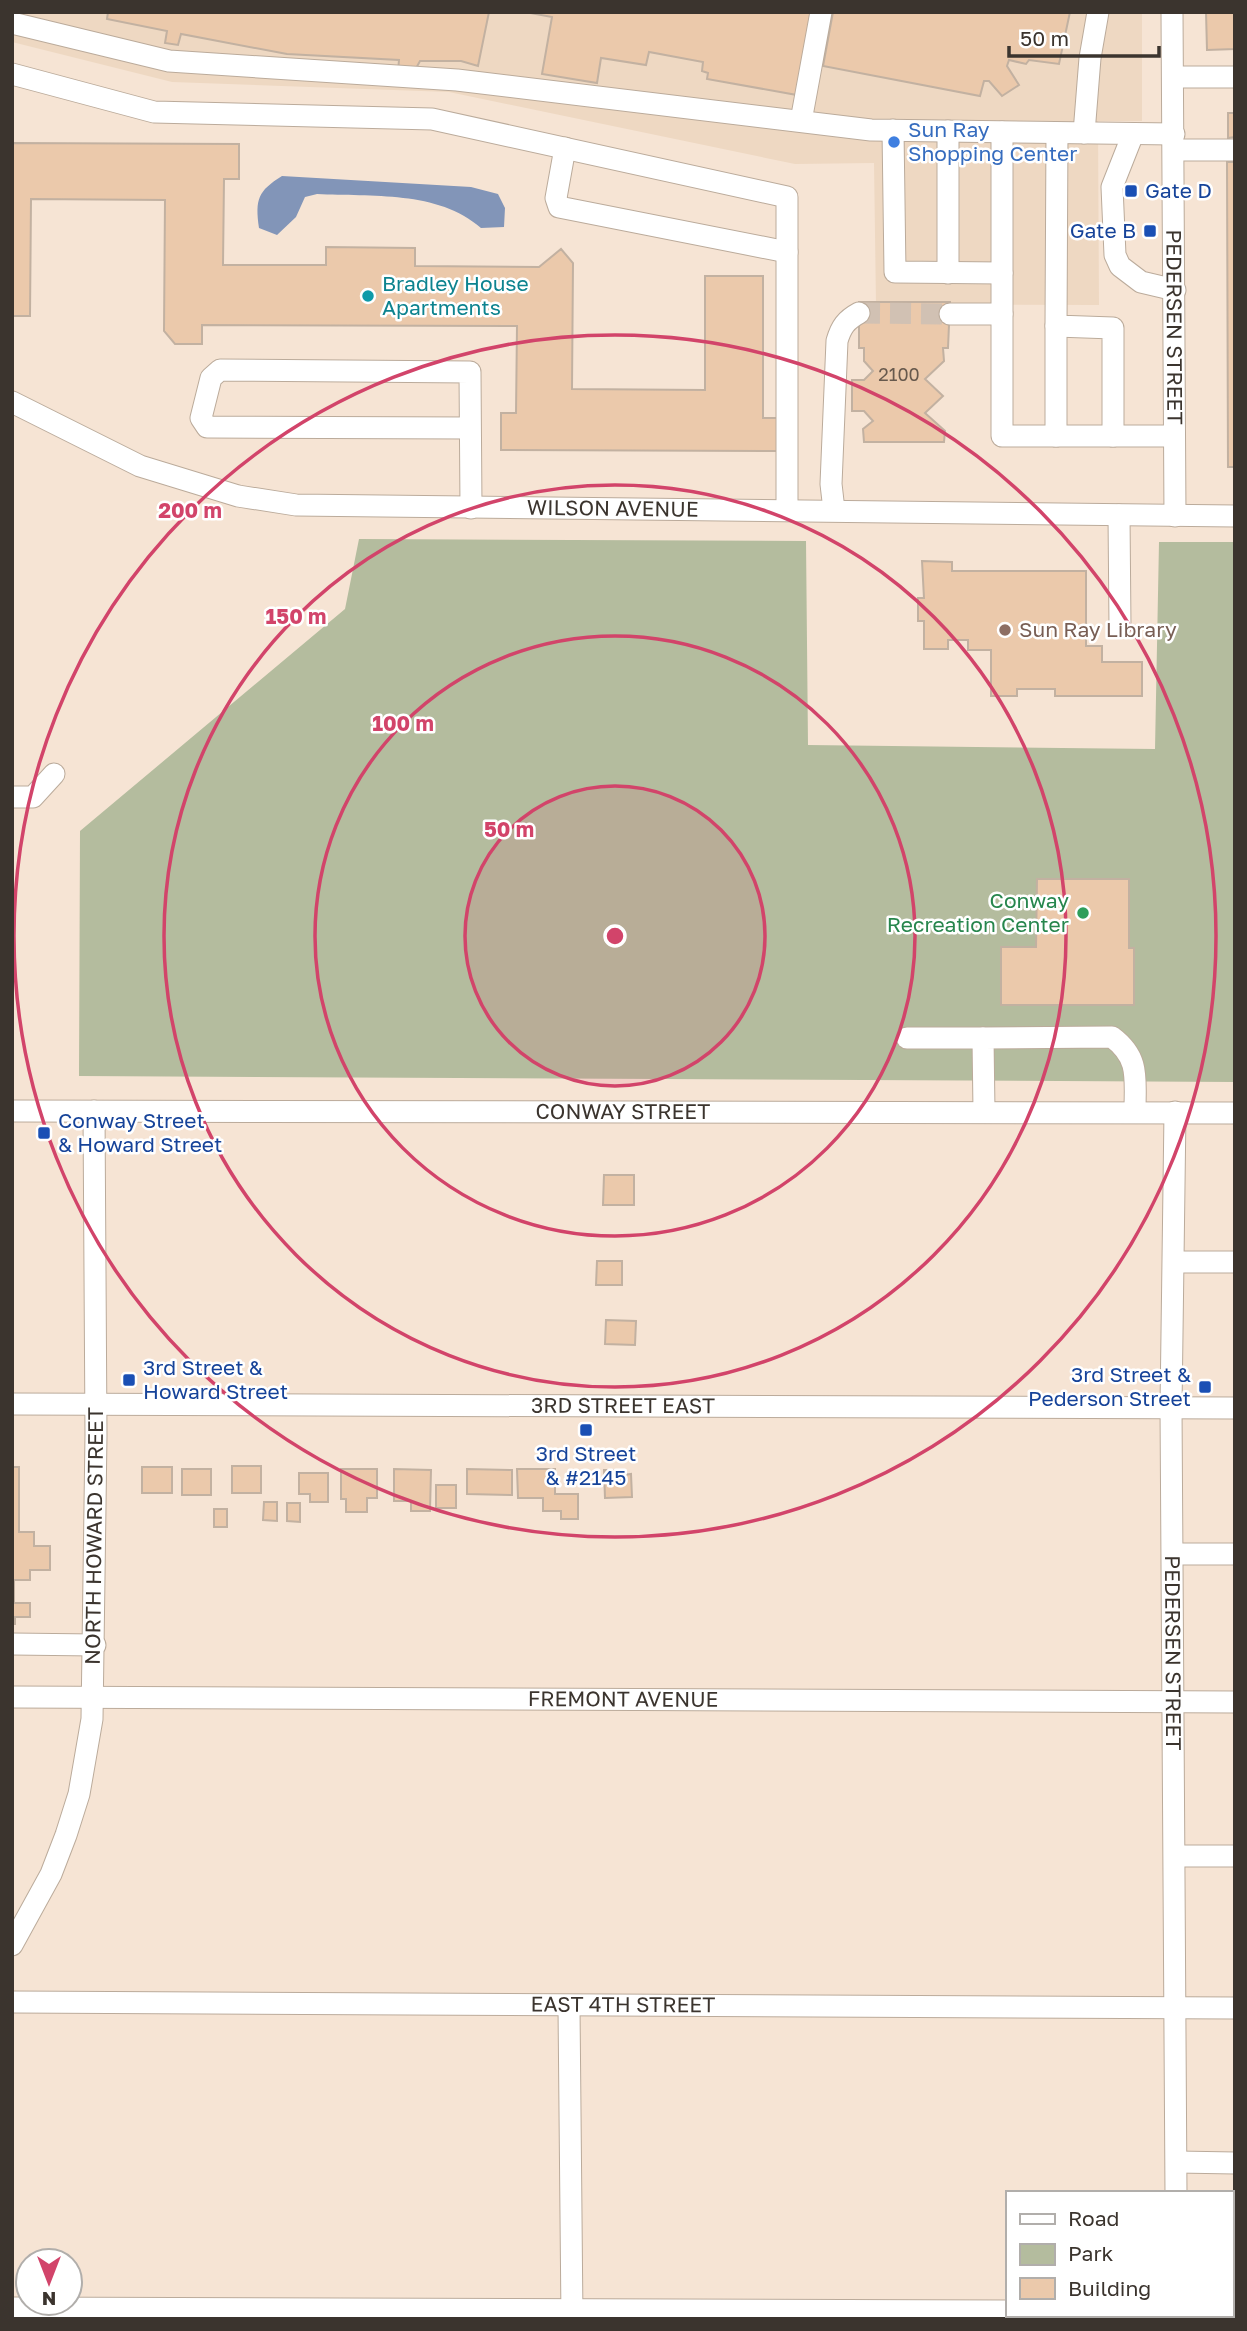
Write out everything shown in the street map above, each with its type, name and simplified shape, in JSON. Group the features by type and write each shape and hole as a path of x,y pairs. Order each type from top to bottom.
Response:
{"street":[{"path":"802,121 821,12"},
{"path":"1084,133 1090,58 1098,12"},
{"name":"PEDERSEN STREET","path":"1172,12 1175,516"},
{"path":"12,23 169,61 457,80 893,130 1133,134 1235,150"},
{"path":"12,74 154,113 432,119 787,197 786,510"},
{"path":"1173,77 1235,77"},
{"path":"893,130 895,272 1002,273"},
{"path":"948,131 948,273"},
{"path":"1002,132 1002,436 1174,436"},
{"path":"1056,436 1057,132"},
{"path":"1133,134 1112,187 1115,255 1120,266 1141,282 1175,290"},
{"path":"565,148 556,198 559,207 787,252"},
{"path":"834,510 831,484 837,341 840,329 848,318 859,313"},
{"path":"950,314 1002,314"},
{"path":"1056,326 1113,328 1113,436"},
{"path":"470,428 207,427 201,418 211,378 220,370 470,372 471,508"},
{"name":"WILSON AVENUE","path":"12,402 140,466 238,496 328,507 1235,516"},
{"path":"1119,515 1120,627"},
{"path":"12,797 33,797 54,774"},
{"path":"907,1038 1112,1037 1127,1048 1134,1064 1135,1111"},
{"path":"982,1038 984,1111"},
{"name":"CONWAY STREET","path":"12,1111 1235,1112"},
{"name":"NORTH HOWARD STREET","path":"12,1945 51,1874 66,1835 88,1749 94,1697 94,1111"},
{"name":"PEDERSEN STREET","path":"1175,1112 1171,1407 1176,2191"},
{"path":"1175,1262 1235,1262"},
{"name":"3RD STREET EAST","path":"12,1404 1235,1408"},
{"path":"1173,1554 1235,1555"},
{"path":"12,1644 95,1645"},
{"name":"FREMONT AVENUE","path":"12,1697 1235,1702"},
{"path":"1176,1856 1235,1856"},
{"name":"EAST 4TH STREET","path":"12,2002 569,2007 1235,2008"},
{"path":"569,2007 572,2314"},
{"path":"1177,2162 1235,2163"},
{"path":"12,2308 572,2314 1006,2311"}],"shaded area":[{"name":"Sun Ray Shopping Center","path":"12,12 1142,12 1142,121 1098,121 1099,305 876,304 874,163 795,164 449,92 172,82 12,42"}],"green space":[{"path":"359,539 806,541 808,745 1155,749 1159,542 1235,542 1235,1082 79,1076 80,831 345,609"}],"water":[{"path":"282,176 471,187 498,194 505,208 504,227 481,228 445,207 424,201 381,196 317,194 305,197 296,217 277,235 259,228 258,203 263,191"}],"building":[{"path":"108,12 489,12 478,66 461,61 420,61 414,72 398,71 399,60 287,54 181,34 178,45 165,43 167,31 107,19"},
{"path":"525,12 811,12 797,95 707,79 708,73 702,71 703,62 649,52 646,65 601,58 597,83 542,74 552,17"},
{"path":"833,12 1070,12 1059,64 1029,60 1026,64 1009,60 1007,66 1019,85 1002,96 989,81 984,81 980,96 823,66"},
{"path":"1206,12 1235,12 1235,49 1207,50"},
{"path":"1228,113 1235,113 1235,137 1228,138"},
{"name":"Bradley House Apartments","path":"12,143 239,144 239,179 224,179 223,265 326,265 326,247 415,248 415,266 539,267 561,249 573,263 572,389 705,390 705,276 763,276 763,418 780,418 780,451 501,450 501,413 516,413 517,326 202,325 202,344 175,344 164,331 165,200 31,199 30,316 12,316"},
{"path":"1227,162 1235,162 1235,467 1228,467"},
{"path":"859,302 950,302 948,348 943,348 944,361 925,379 943,396 925,413 945,431 944,442 864,442 863,429 873,421 864,411 852,411 852,380 864,380 873,371 864,361 864,348 859,348"},
{"name":"Sun Ray Library","path":"922,561 952,562 952,571 1086,571 1086,646 1102,646 1102,662 1142,662 1142,696 1055,696 1055,689 1017,689 1017,696 991,696 991,650 968,650 968,640 948,640 948,649 924,649 924,621 918,621 918,598 924,598"},
{"name":"Conway Recreation Center","path":"1037,879 1129,879 1129,948 1134,948 1134,1005 1001,1005 1001,947 1036,947"},
{"path":"604,1175 634,1175 634,1205 603,1205"},
{"path":"597,1261 622,1261 622,1285 596,1285"},
{"path":"606,1320 636,1321 635,1345 605,1344"},
{"path":"232,1466 261,1466 261,1493 232,1493"},
{"path":"12,1467 19,1467 19,1532 34,1532 34,1546 50,1546 50,1570 30,1570 30,1580 14,1580 14,1603 30,1603 30,1617 15,1617 15,1624 12,1624"},
{"path":"142,1467 172,1467 172,1493 142,1493"},
{"path":"182,1469 211,1469 211,1495 182,1495"},
{"path":"341,1469 377,1469 377,1498 367,1498 367,1512 346,1512 346,1499 341,1499"},
{"path":"394,1469 431,1470 430,1511 411,1511 411,1501 394,1501"},
{"path":"467,1469 512,1470 512,1495 467,1494"},
{"path":"517,1469 555,1469 555,1494 578,1494 578,1519 561,1519 561,1511 543,1511 543,1498 518,1498"},
{"path":"604,1470 623,1470 623,1475 631,1474 632,1497 605,1498"},
{"path":"299,1473 328,1473 328,1502 310,1502 310,1494 299,1494"},
{"path":"436,1485 456,1485 456,1508 436,1508"},
{"path":"264,1502 277,1502 277,1521 263,1520"},
{"path":"287,1503 300,1503 300,1522 287,1521"},
{"path":"214,1509 227,1509 227,1527 214,1527"}],"tunnel":[{"path":"859,313 950,314"}],"place":[{"name":"Sun Ray Shopping Center","path":"894,142"},
{"name":"Gate D","path":"1131,191"},
{"name":"Gate B","path":"1150,231"},
{"name":"Bradley House Apartments","path":"368,296"},
{"name":"Sun Ray Library","path":"1005,630"},
{"name":"Conway Recreation Center","path":"1083,913"},
{"name":"Conway Street & Howard Street","path":"44,1133"},
{"name":"3rd Street & Howard Street","path":"129,1380"},
{"name":"3rd Street & Pederson Street","path":"1205,1387"},
{"name":"3rd Street & #2145","path":"586,1430"}]}
